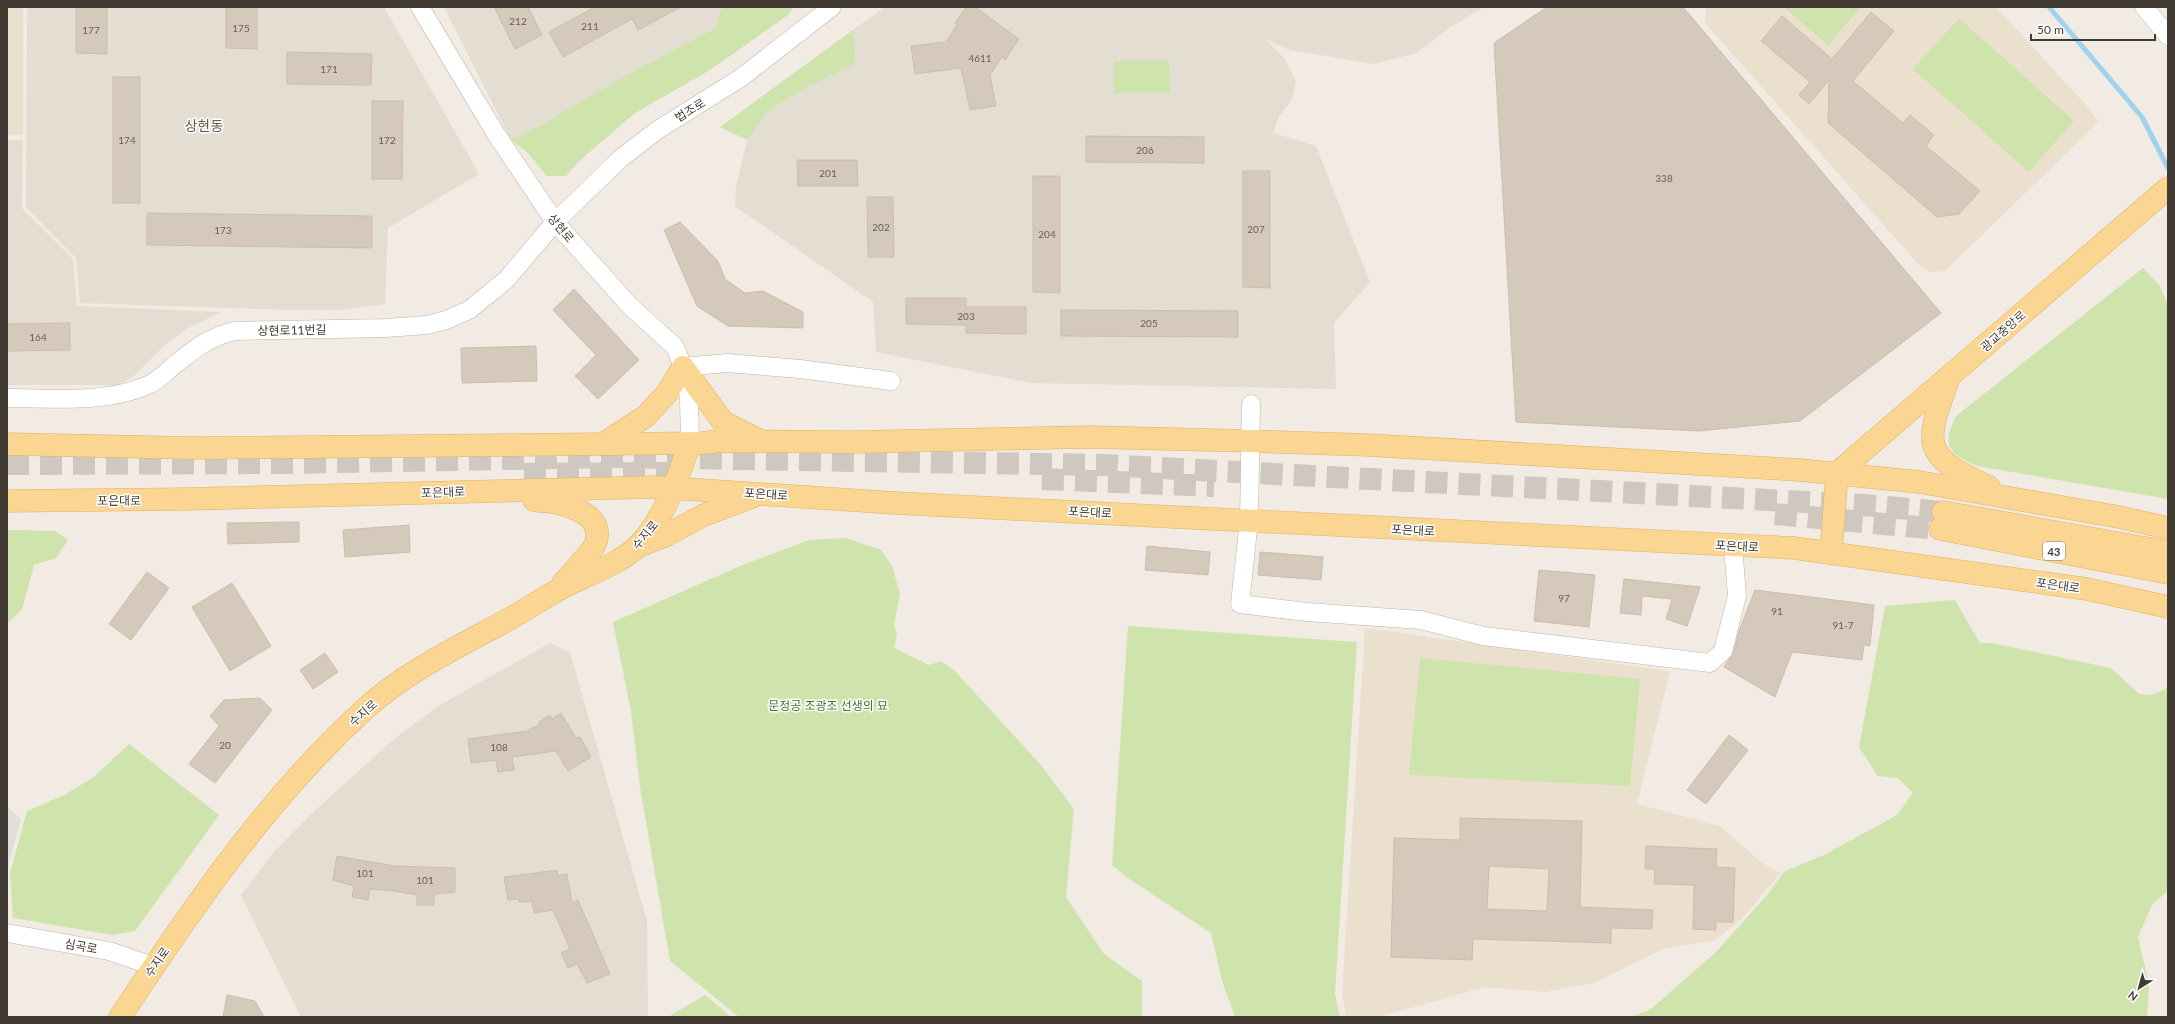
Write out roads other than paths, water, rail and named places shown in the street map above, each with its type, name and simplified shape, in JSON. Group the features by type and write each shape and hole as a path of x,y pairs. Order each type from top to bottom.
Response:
{"main road":[{"name":"광교중앙로","path":"1837,473 2168,188"},
{"path":"603,444 646,416 667,393 683,367 723,422 762,442"},
{"path":"1949,378 1932,427 1931,438 1935,449 1942,460 1961,474 2016,499"},
{"path":"7,444 193,448 1090,437 1368,445 1837,473 1919,482 2168,528"},
{"name":"수지로","path":"120,1017 153,966 246,836 328,745 368,706 415,672 556,591 621,558 636,548 655,525 673,489 690,443"},
{"path":"1831,552 1837,473"},
{"name":"포은대로","path":"7,501 187,499 504,491 673,489 895,503 1249,520 1831,552 2087,589 2168,607"},
{"path":"504,491 537,501 558,503 579,510 591,518 597,528 596,543 556,591"},
{"path":"636,548 667,535 704,515 760,494"},
{"name":"43","path":"2168,552 1942,520 2168,573"}],"street":[{"name":"상현로","path":"420,7 496,134 555,222 629,305 675,347 683,367 689,398 690,443"},
{"name":"법조로","path":"555,222 620,159 656,131 742,77 832,7"},
{"path":"2144,7 2168,36"},
{"name":"상현로11번길","path":"7,398 102,397 119,395 148,385 159,379 202,343 217,335 235,331 386,328 427,325 446,320 469,310 506,280 555,222"},
{"path":"683,367 727,363 800,369 891,381"},
{"path":"1251,404 1249,520 1240,604 1307,612 1421,620 1483,636 1710,663 1723,650 1737,596 1732,546"},
{"name":"심곡로","path":"7,933 109,951 153,966"}],"waterway":[{"path":"2049,7 2142,117 2168,168"}],"tunnel":[{"path":"7,464 287,463 616,457 1104,465 1864,505 1943,512"},
{"path":"524,474 672,473"},
{"path":"1042,479 1214,486"},
{"path":"1775,514 1940,529"}],"district":[{"name":"상현동","path":"204,125"}],"park label":[{"name":"문정공 조광조 선생의 묘","path":"828,705"}]}
